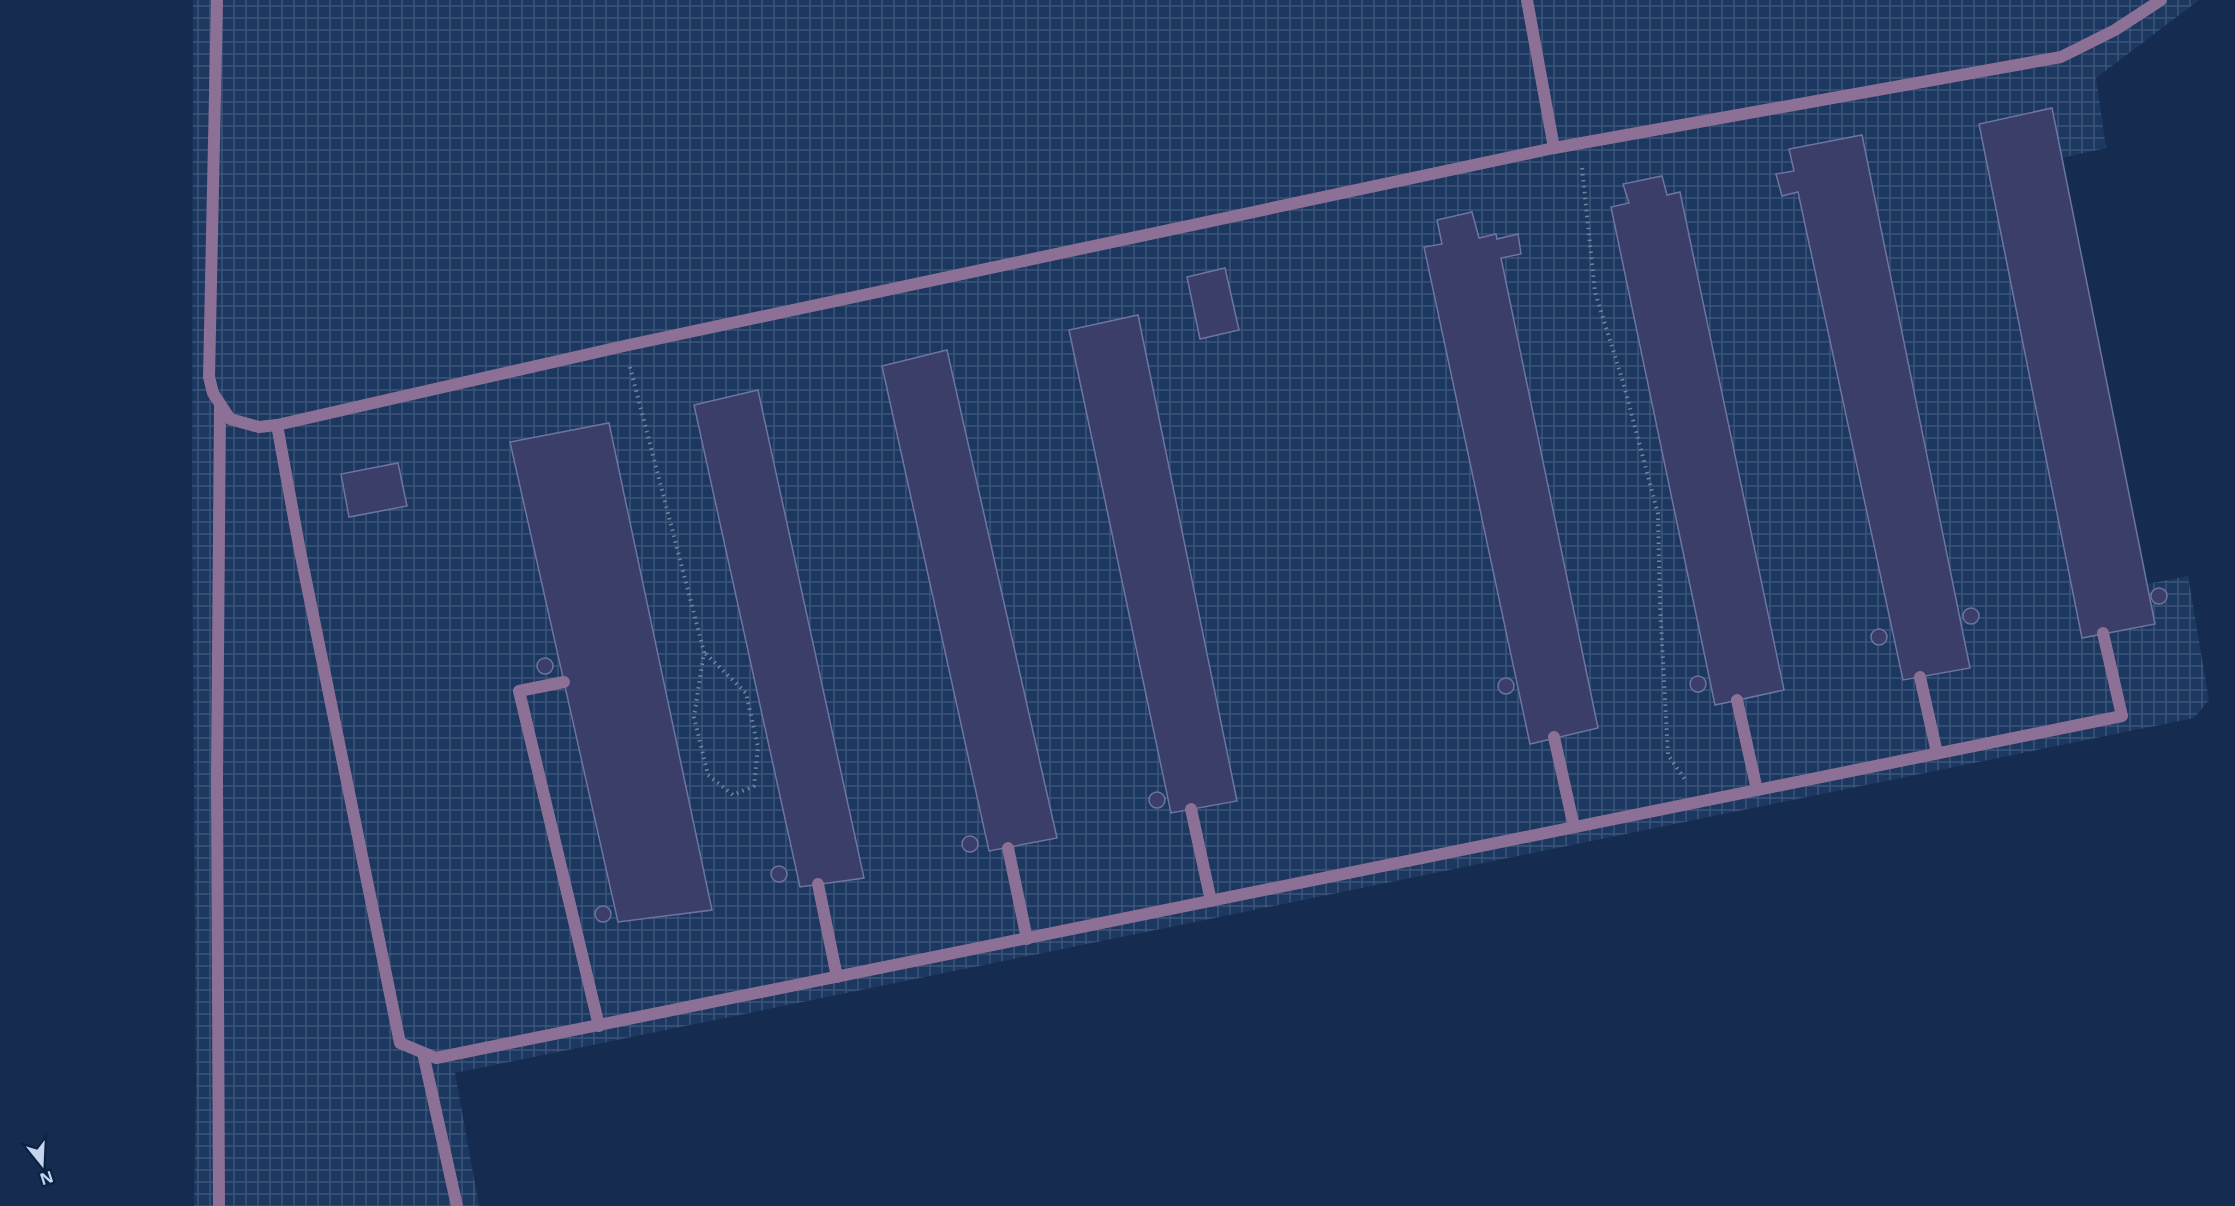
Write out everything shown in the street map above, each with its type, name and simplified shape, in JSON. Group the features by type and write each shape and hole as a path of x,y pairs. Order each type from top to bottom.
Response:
{"lane":[{"path":"216,0 209,377 213,393 230,419 259,427 277,425 624,346 1554,148 2061,57 2115,30 2161,0"},
{"path":"1527,0 1554,148"},
{"path":"219,1206 217,779 220,406"},
{"path":"277,425 300,551 400,1043 436,1058 2122,716 2103,633"},
{"path":"1920,677 1937,753"},
{"path":"564,682 519,691 599,1026"},
{"path":"1737,700 1757,790"},
{"path":"1554,737 1574,827"},
{"path":"1191,809 1211,901"},
{"path":"1008,848 1027,939"},
{"path":"818,884 837,977"},
{"path":"423,1053 457,1206"}],"path":[{"path":"1579,143 1595,292 1623,382 1658,514 1668,755 1700,802"},
{"path":"624,346 704,652 694,717 708,775 733,795 754,786 758,747 746,693 704,652"}],"shaded area":[{"path":"193,0 2199,0 2096,78 2106,148 2062,158 2147,584 2188,576 2209,700 2194,718 455,1073 479,1206 194,1206 196,1087 192,515"}],"building":[{"path":"2052,108 2155,624 2082,638 1979,124"},
{"path":"1862,135 1970,668 1903,680 1798,192 1782,196 1776,174 1794,171 1789,149"},
{"path":"1662,176 1667,195 1680,192 1784,690 1715,705 1611,207 1629,203 1623,184"},
{"path":"1472,212 1479,238 1496,234 1497,239 1518,234 1521,254 1501,258 1598,728 1530,744 1424,247 1442,244 1437,220"},
{"path":"1225,268 1239,330 1200,339 1187,277"},
{"path":"1138,315 1237,801 1171,813 1069,330"},
{"path":"947,350 1057,838 989,851 882,366"},
{"path":"758,390 864,878 800,887 694,405"},
{"path":"609,423 712,910 618,922 510,442"},
{"path":"398,463 407,506 349,517 341,474"},
{"path":"2159,588 2165,590 2167,596 2165,602 2159,604 2153,602 2151,596 2153,590"},
{"path":"1971,608 1977,610 1979,616 1977,622 1971,624 1965,622 1963,616 1965,610"},
{"path":"1879,629 1885,631 1887,637 1885,643 1879,645 1873,643 1871,637 1873,631"},
{"path":"545,658 551,660 553,666 551,672 545,674 539,672 537,666 539,660"},
{"path":"1698,676 1704,678 1706,684 1704,690 1698,692 1692,690 1690,684 1692,678"},
{"path":"1506,678 1512,680 1514,686 1512,692 1506,694 1500,692 1498,686 1500,680"},
{"path":"1157,792 1163,794 1165,800 1163,806 1157,808 1151,806 1149,800 1151,794"},
{"path":"970,836 976,838 978,844 976,850 970,852 964,850 962,844 964,838"},
{"path":"779,866 785,868 787,874 785,880 779,882 773,880 771,874 773,868"},
{"path":"603,906 609,908 611,914 609,920 603,922 597,920 595,914 597,908"}]}
